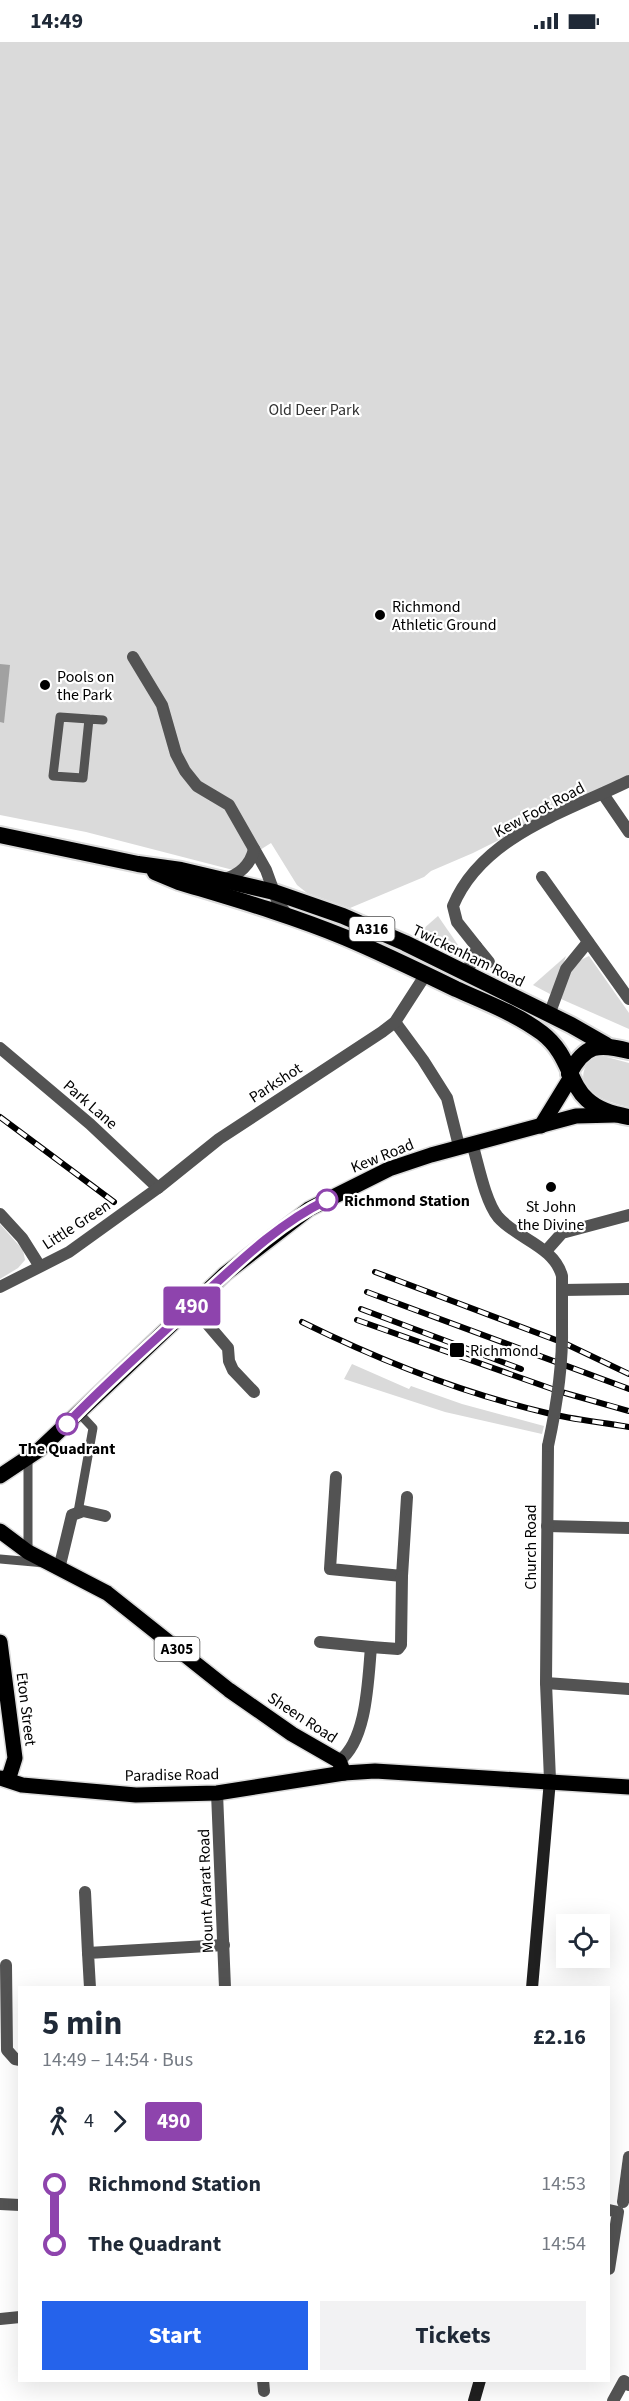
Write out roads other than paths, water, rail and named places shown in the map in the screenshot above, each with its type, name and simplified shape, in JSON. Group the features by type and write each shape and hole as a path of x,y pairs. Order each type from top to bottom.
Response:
{"highway":[{"name":"Twickenham Road","path":"0,835 138,864 181,870 274,892 405,943 606,1045"},
{"name":"Twickenham Road","path":"138,864 179,882 343,937 426,974 539,1031 561,1054 570,1075"},
{"path":"570,1075 576,1060 586,1050 606,1045"},
{"name":"A316","path":"606,1045 629,1051"},
{"name":"A316","path":"570,1075 587,1100 602,1109 622,1116"}],"main road":[{"path":"541,1126 570,1075"},
{"name":"Kew Road","path":"192,1306 225,1274 309,1209 389,1169 465,1144 576,1116 622,1116"},
{"path":"0,1476 28,1457 192,1306"},
{"name":"Sheen Road","path":"1,1537 99,1588 229,1690 342,1767"},
{"name":"Eton Street","path":"0,1642 15,1758 10,1774 3,1778"},
{"path":"342,1767 629,1787"},
{"name":"Paradise Road","path":"3,1778 22,1785 136,1795 217,1793 342,1767"},
{"name":"Church Road","path":"532,1986 550,1780"},
{"path":"474,2401 479,2382"}],"street":[{"path":"133,657 162,705 171,737 185,771 197,786 229,805 266,870 278,903 289,917"},
{"path":"89,719 83,778 53,776 60,717 104,720"},
{"name":"Kew Foot Road","path":"476,946 458,922 453,906 471,875 501,846 573,807 629,781"},
{"path":"603,794 629,832"},
{"path":"223,879 232,878 242,870 253,856 254,849"},
{"path":"542,877 629,999"},
{"path":"549,1015 566,969 588,942"},
{"path":"466,975 476,946"},
{"path":"476,946 489,962"},
{"name":"Parkshot","path":"130,1208 219,1139 395,1022 426,974"},
{"name":"Church Road","path":"395,1022 447,1098 496,1215 546,1251 560,1268 562,1365 559,1393 548,1446 546,1683 550,1780"},
{"name":"Park Lane","path":"0,1048 90,1124 158,1188"},
{"name":"Little Green","path":"0,1287 39,1265 52,1262 69,1252 130,1208"},
{"name":"Little Green","path":"0,1214 22,1238 39,1265"},
{"path":"546,1251 562,1233 629,1215"},
{"path":"562,1290 629,1289"},
{"path":"192,1306 228,1348 229,1361 233,1370 254,1392"},
{"path":"0,1559 53,1566 70,1519 78,1512 93,1428 78,1412"},
{"path":"28,1457 28,1552"},
{"path":"336,1477 330,1569 402,1576"},
{"path":"320,1642 398,1649 401,1645 407,1497"},
{"path":"78,1512 105,1516"},
{"path":"547,1526 629,1527"},
{"path":"342,1767 356,1740 364,1705 372,1647"},
{"path":"546,1683 629,1689"},
{"name":"Mount Ararat Road","path":"217,1793 225,1986"},
{"path":"85,1892 90,1986"},
{"path":"88,1953 224,1945"},
{"path":"6,1965 7,2050 18,2060"},
{"path":"623,2202 629,2157"},
{"path":"0,2204 18,2205"},
{"path":"610,2210 618,2212 610,2264"},
{"path":"0,2319 18,2317"},
{"path":"613,2401 627,2379"}],"railway":[{"path":"0,1117 114,1202"},
{"path":"375,1272 564,1343 629,1374"},
{"path":"367,1292 629,1389"},
{"path":"361,1309 521,1369"},
{"path":"357,1320 558,1391 629,1411"},
{"path":"302,1322 392,1363 484,1396 557,1415 629,1427"}],"place":[{"name":"Richmond Athletic Ground","path":"380,615"},
{"name":"Pools on the Park","path":"45,685"},
{"name":"St John the Divine","path":"551,1187"},
{"name":"Richmond Station","path":"327,1200"},
{"name":"Richmond","path":"457,1350"},
{"name":"The Quadrant","path":"67,1424"}],"park label":[{"name":"Old Deer Park","path":"314,409"}]}
